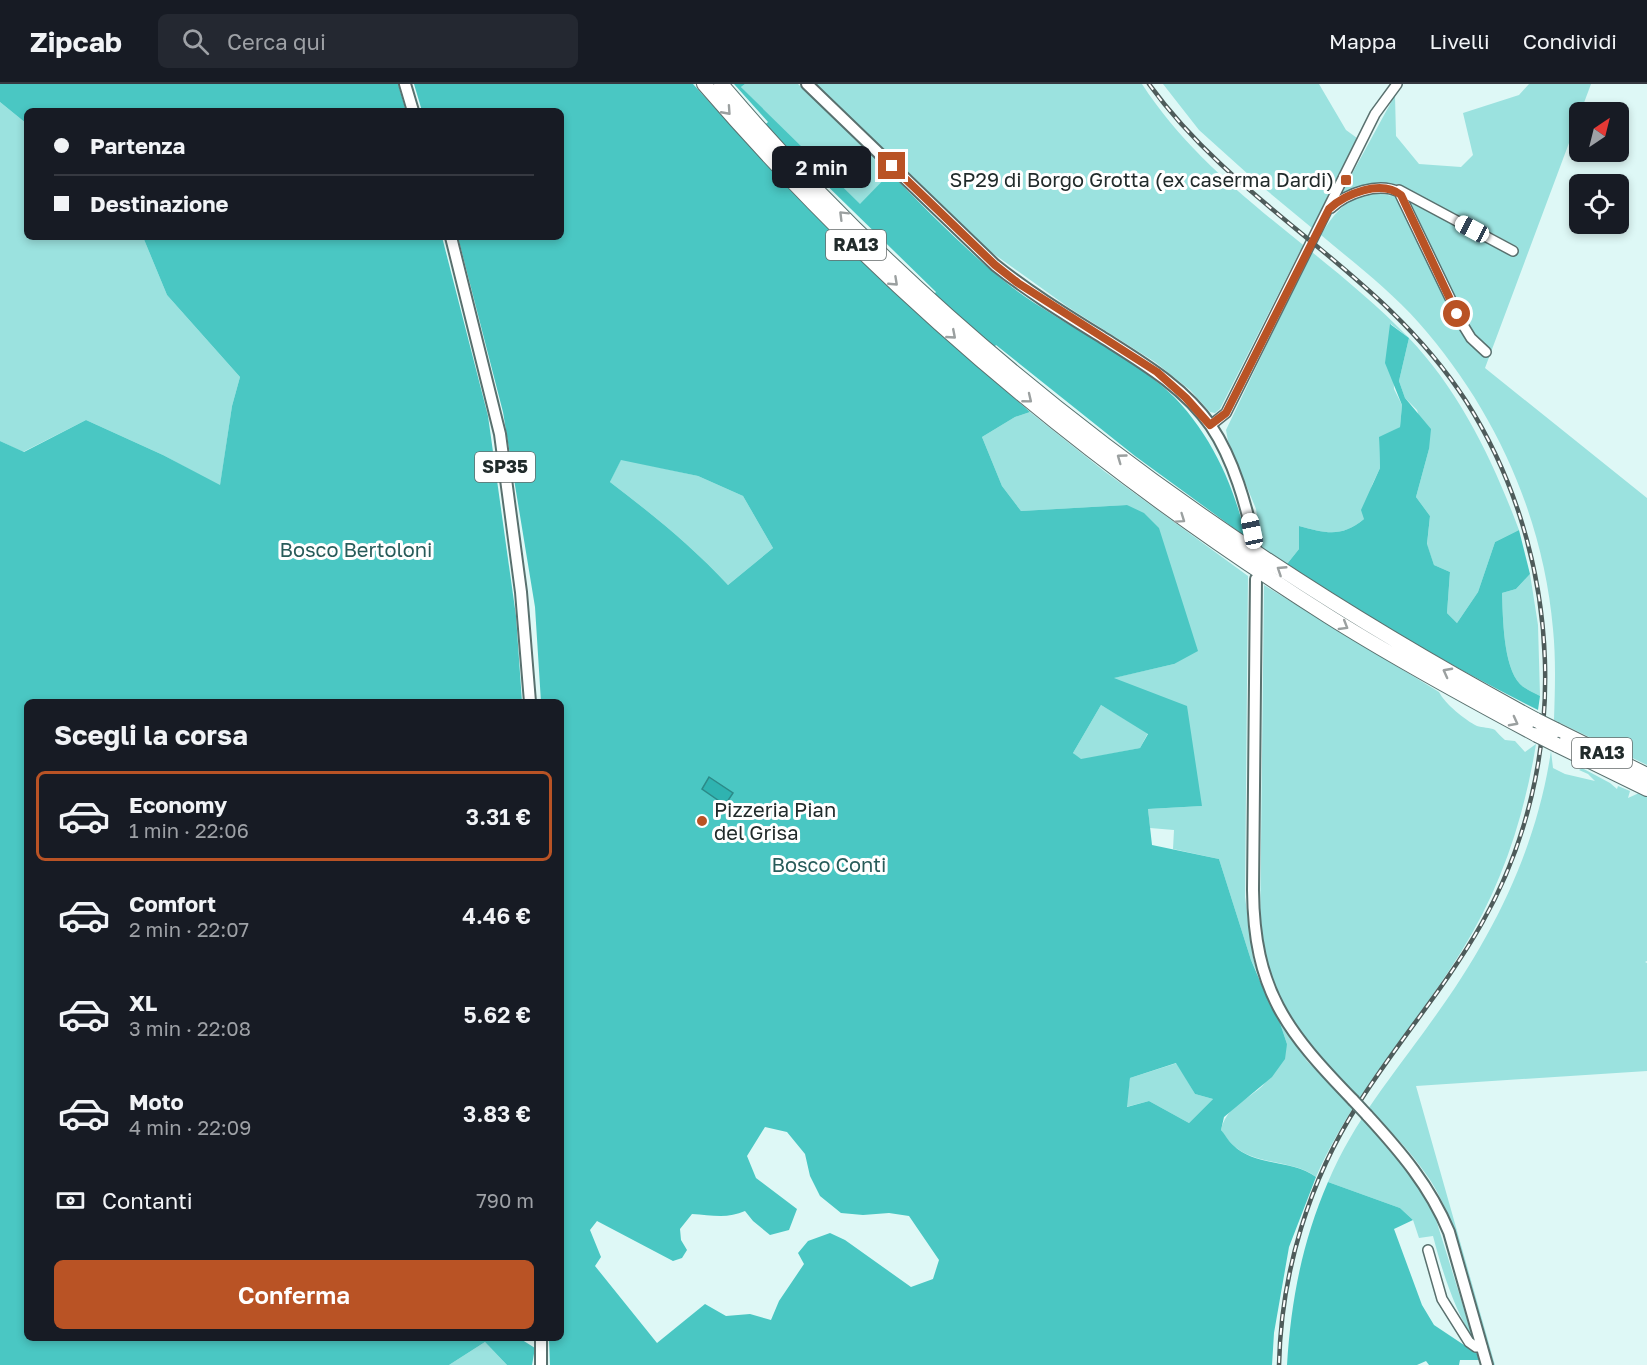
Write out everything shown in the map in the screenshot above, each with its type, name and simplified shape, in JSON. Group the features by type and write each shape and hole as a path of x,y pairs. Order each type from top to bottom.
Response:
{"highway":[{"path":"704,84 755,133"},
{"name":"RA13","path":"720,84 755,133 797,177 886,257 926,303 1105,462 1245,563 1338,622 1436,681 1537,735 1647,789"},
{"name":"RA13","path":"986,356 1111,451 1250,550 1386,636 1536,720 1647,775"}],"main road":[{"path":"405,84 412,108"},
{"path":"807,84 995,265 1018,283 1157,372 1186,398 1210,425 1240,489 1255,545"},
{"name":"SP35","path":"451,240 500,434 521,592 530,699"},
{"path":"1256,579 1253,879 1255,936 1265,976 1275,1002 1289,1028 1311,1055 1406,1157 1423,1180 1449,1232 1487,1365"},
{"path":"541,1341 541,1365"}],"street":[{"path":"1210,425 1226,413 1375,114 1397,84"},
{"path":"1329,209 1355,193 1374,189 1393,190 1410,195 1514,251"},
{"path":"1393,190 1401,195 1466,331 1486,352"},
{"path":"1428,1250 1442,1299 1469,1342 1476,1347 1482,1347"}],"shaded area":[{"path":"745,84 798,84 890,173 860,205 741,87"},
{"path":"816,84 1142,84 1169,121 1200,155 1269,217 1375,305 1409,338 1391,324 1394,389 1402,405 1400,427 1379,438 1380,468 1372,485 1364,519 1348,529 1333,532 1299,526 1299,549 1287,564 1262,548 1256,509 1228,441 1226,430 1309,257 1300,251 1220,409 1215,413 1210,412 1190,390 1155,362 1068,307 991,252"},
{"path":"1163,84 1319,84 1346,130 1357,138 1312,228 1199,130"},
{"path":"1529,84 1591,84 1584,102 1569,102 1569,143 1485,368 1647,498 1647,765 1554,720 1555,652 1547,587 1526,504 1492,427 1446,356 1419,323 1384,288 1321,235 1335,214 1352,200 1373,194 1398,198 1454,318 1464,336 1477,349 1481,343 1469,327 1410,201 1514,255 1518,247 1399,184 1371,184 1341,194 1395,95 1396,136 1419,164 1461,167 1473,155 1463,113 1519,95"},
{"path":"0,102 24,122 24,240 144,240 167,295 240,377 232,406 220,486 163,455 86,420 23,452 0,441"},
{"path":"1409,338 1444,380 1473,428 1498,478 1519,530 1495,542 1478,592 1457,623 1447,613 1450,572 1434,565 1427,545 1430,516 1416,497 1429,449 1417,410 1405,398 1399,381"},
{"path":"1030,412 1104,471 1248,576 1245,897 1253,958 1261,981 1251,960 1219,859 1173,849 1174,830 1150,828 1148,809 1202,806 1113,678 1174,664 1127,505 1021,511 1002,486 982,437 1015,417"},
{"path":"621,459 698,476 743,496 773,548 728,585 671,531 610,482"},
{"path":"1530,574 1538,625 1540,696 1522,686 1514,676 1507,654 1504,628 1502,593 1516,589"},
{"path":"1264,585 1439,692 1450,706 1472,723 1495,730 1505,740 1515,741 1525,752 1536,744 1518,825 1488,903 1443,980 1365,1089 1316,1177 1296,1167 1263,1160 1242,1152 1221,1130 1223,1122 1231,1111 1267,1080 1287,1044 1279,1020 1307,1061 1349,1103 1357,1095 1316,1054 1294,1027 1273,981 1260,932"},
{"path":"1101,705 1148,733 1140,748 1080,760 1073,753"},
{"path":"1551,751 1553,768 1565,774 1595,781 1588,774 1579,770 1582,768 1617,789 1618,786 1630,791 1628,798 1639,793 1647,797 1647,961 1645,962 1647,963 1647,1071 1416,1086 1495,1365 1492,1365 1458,1242 1439,1196 1415,1160 1371,1110 1367,1115 1419,1184 1433,1210 1474,1341 1450,1290 1433,1236 1419,1238 1413,1220 1400,1208 1328,1182 1362,1118 1453,991 1491,927 1522,860 1544,788"},
{"path":"709,777 733,793 725,805 702,789"},
{"path":"1177,1063 1195,1094 1213,1099 1189,1123 1149,1101 1126,1107 1130,1078"},
{"path":"485,1342 507,1365 449,1365"}],"green space":[{"path":"0,84 398,84 405,108 24,108 24,122 0,102"},
{"name":"Bosco Conti","path":"414,84 693,84 746,142 768,122 734,84 745,84 741,87 860,204 890,173 996,275 1049,313 1143,371 1177,400 1191,417 1216,454 1234,495 1246,537 1135,456 996,345 978,366 1030,412 1015,417 982,437 1002,486 1021,511 1127,505 1144,513 1159,528 1198,651 1174,664 1114,678 1187,706 1202,806 1148,809 1152,845 1219,859 1251,960 1279,1020 1287,1044 1285,1059 1272,1077 1224,1117 1221,1130 1231,1143 1252,1157 1306,1171 1316,1177 1289,1247 1274,1333 1272,1365 550,1365 549,1341 564,1341 564,699 541,699 535,607 503,412 459,240 564,240 564,108 421,108","holes":["808,167 936,292 917,313 787,187","621,460 698,476 743,496 773,548 728,585 671,531 610,482","1101,705 1148,734 1140,748 1081,759 1073,753","1176,1063 1195,1094 1213,1099 1189,1123 1149,1101 1127,1107 1130,1078","765,1127 787,1132 805,1154 810,1176 820,1196 841,1213 863,1215 889,1213 909,1216 939,1260 933,1279 911,1287 845,1240 830,1233 808,1241 798,1253 804,1264 779,1301 771,1320 750,1314 726,1316 705,1304 657,1343 595,1266 601,1257 590,1230 597,1221 673,1261 682,1258 687,1250 681,1240 680,1229 692,1214 726,1216 745,1211 770,1235 789,1230 797,1209 756,1178 747,1156"]},
{"name":"Bosco Bertoloni","path":"144,240 443,240 488,416 516,616 522,699 24,699 24,1341 524,1341 535,1348 532,1365 507,1365 485,1342 449,1365 0,1365 0,441 24,452 86,420 163,455 220,485 232,406 240,377 167,295"},
{"path":"1390,324 1409,338 1399,381 1405,398 1431,429 1429,449 1416,497 1430,516 1427,544 1434,565 1450,572 1447,613 1457,623 1478,592 1495,542 1519,530 1530,574 1516,589 1502,593 1505,641 1514,676 1522,686 1540,696 1538,710 1411,641 1287,564 1299,549 1299,526 1333,532 1348,529 1364,519 1361,510 1380,468 1379,437 1400,427 1402,405 1385,363"},
{"path":"1328,1182 1400,1208 1413,1220 1394,1229 1422,1305 1434,1325 1479,1355 1479,1360 1460,1360 1459,1365 1429,1365 1426,1361 1417,1365 1287,1365 1291,1318 1299,1272 1311,1227"}],"railway":[{"path":"1149,84 1185,128 1225,168 1353,276 1394,314 1432,355 1466,401 1499,461 1523,525 1538,592 1545,660 1543,728 1532,796 1511,861 1468,947 1374,1080 1341,1133 1326,1163 1312,1195 1292,1262 1285,1296 1279,1365"}],"place":[{"name":"SP29 di Borgo Grotta (ex caserma Dardi)","path":"1346,180"},
{"name":"Pizzeria Pian del Grisa","path":"702,821"}],"route":[{"path":"892,166 995,265 1018,283 1157,372 1186,398 1210,425 1226,413 1329,209 1351,195 1362,191 1382,189 1399,192 1457,314"}]}
